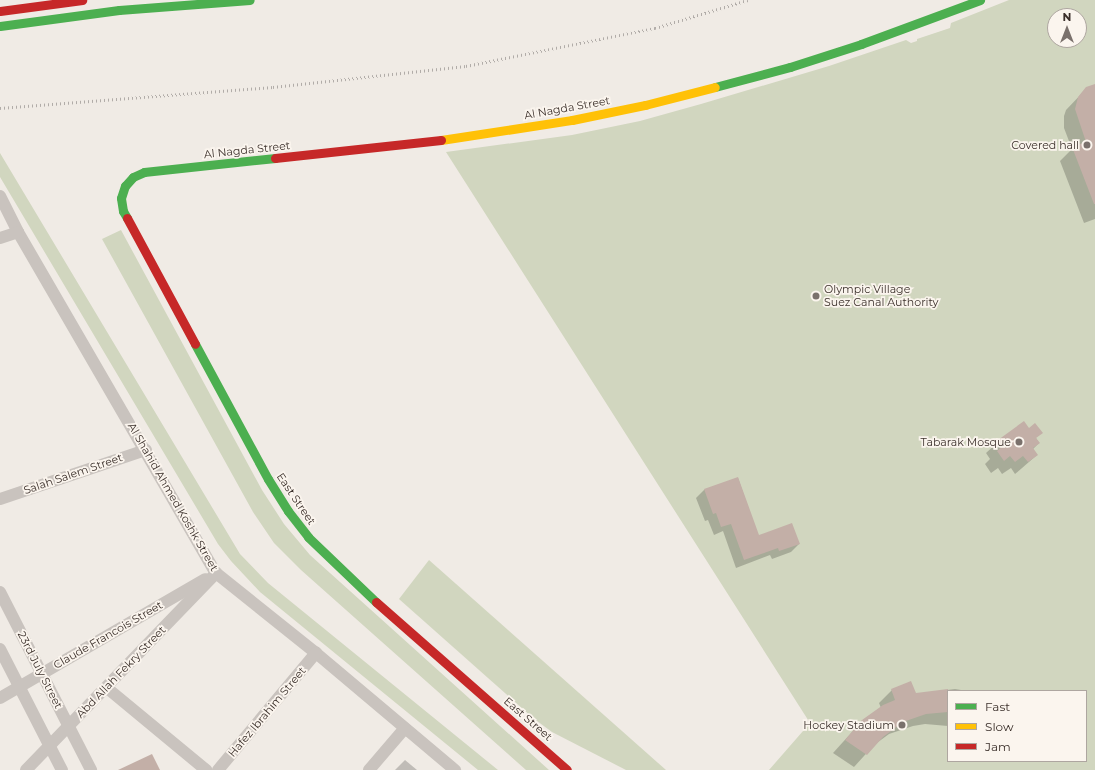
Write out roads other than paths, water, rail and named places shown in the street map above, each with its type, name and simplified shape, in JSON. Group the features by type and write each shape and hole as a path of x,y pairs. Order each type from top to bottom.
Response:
{"street":[{"path":"0,11 82,0 83,14"},
{"path":"0,26 83,14 250,0"},
{"name":"Al Nagda Street","path":"144,172 423,143 579,119 645,105 790,67 861,44 980,0"},
{"name":"East Street","path":"144,172 133,177 125,186 121,198 122,211 264,472 288,511 308,537 361,589 567,770"},
{"name":"Al Shahid Ahmed Koshk Street","path":"0,196 18,232 146,450 216,573 316,653 455,770"},
{"path":"0,238 18,232"},
{"name":"Salah Salem Street","path":"0,499 146,450"},
{"name":"Claude Francois Street","path":"0,698 216,573"},
{"name":"Abd Allah Fekry Street","path":"26,770 107,688 216,573"},
{"name":"23rd July Street","path":"0,592 91,770"},
{"path":"0,649 18,688 62,770"},
{"name":"Hafez Ibrahim Street","path":"218,770 316,653"},
{"path":"107,688 206,770"},
{"path":"370,770 405,728"}],"railway":[{"path":"0,108 273,87 466,66 655,28 748,0"}],"place":[{"name":"Covered hall","path":"1087,145"},
{"name":"Olympic Village Suez Canal Authority","path":"816,296"},
{"name":"Tabarak Mosque","path":"1019,442"},
{"name":"Hockey Stadium","path":"902,725"}]}
